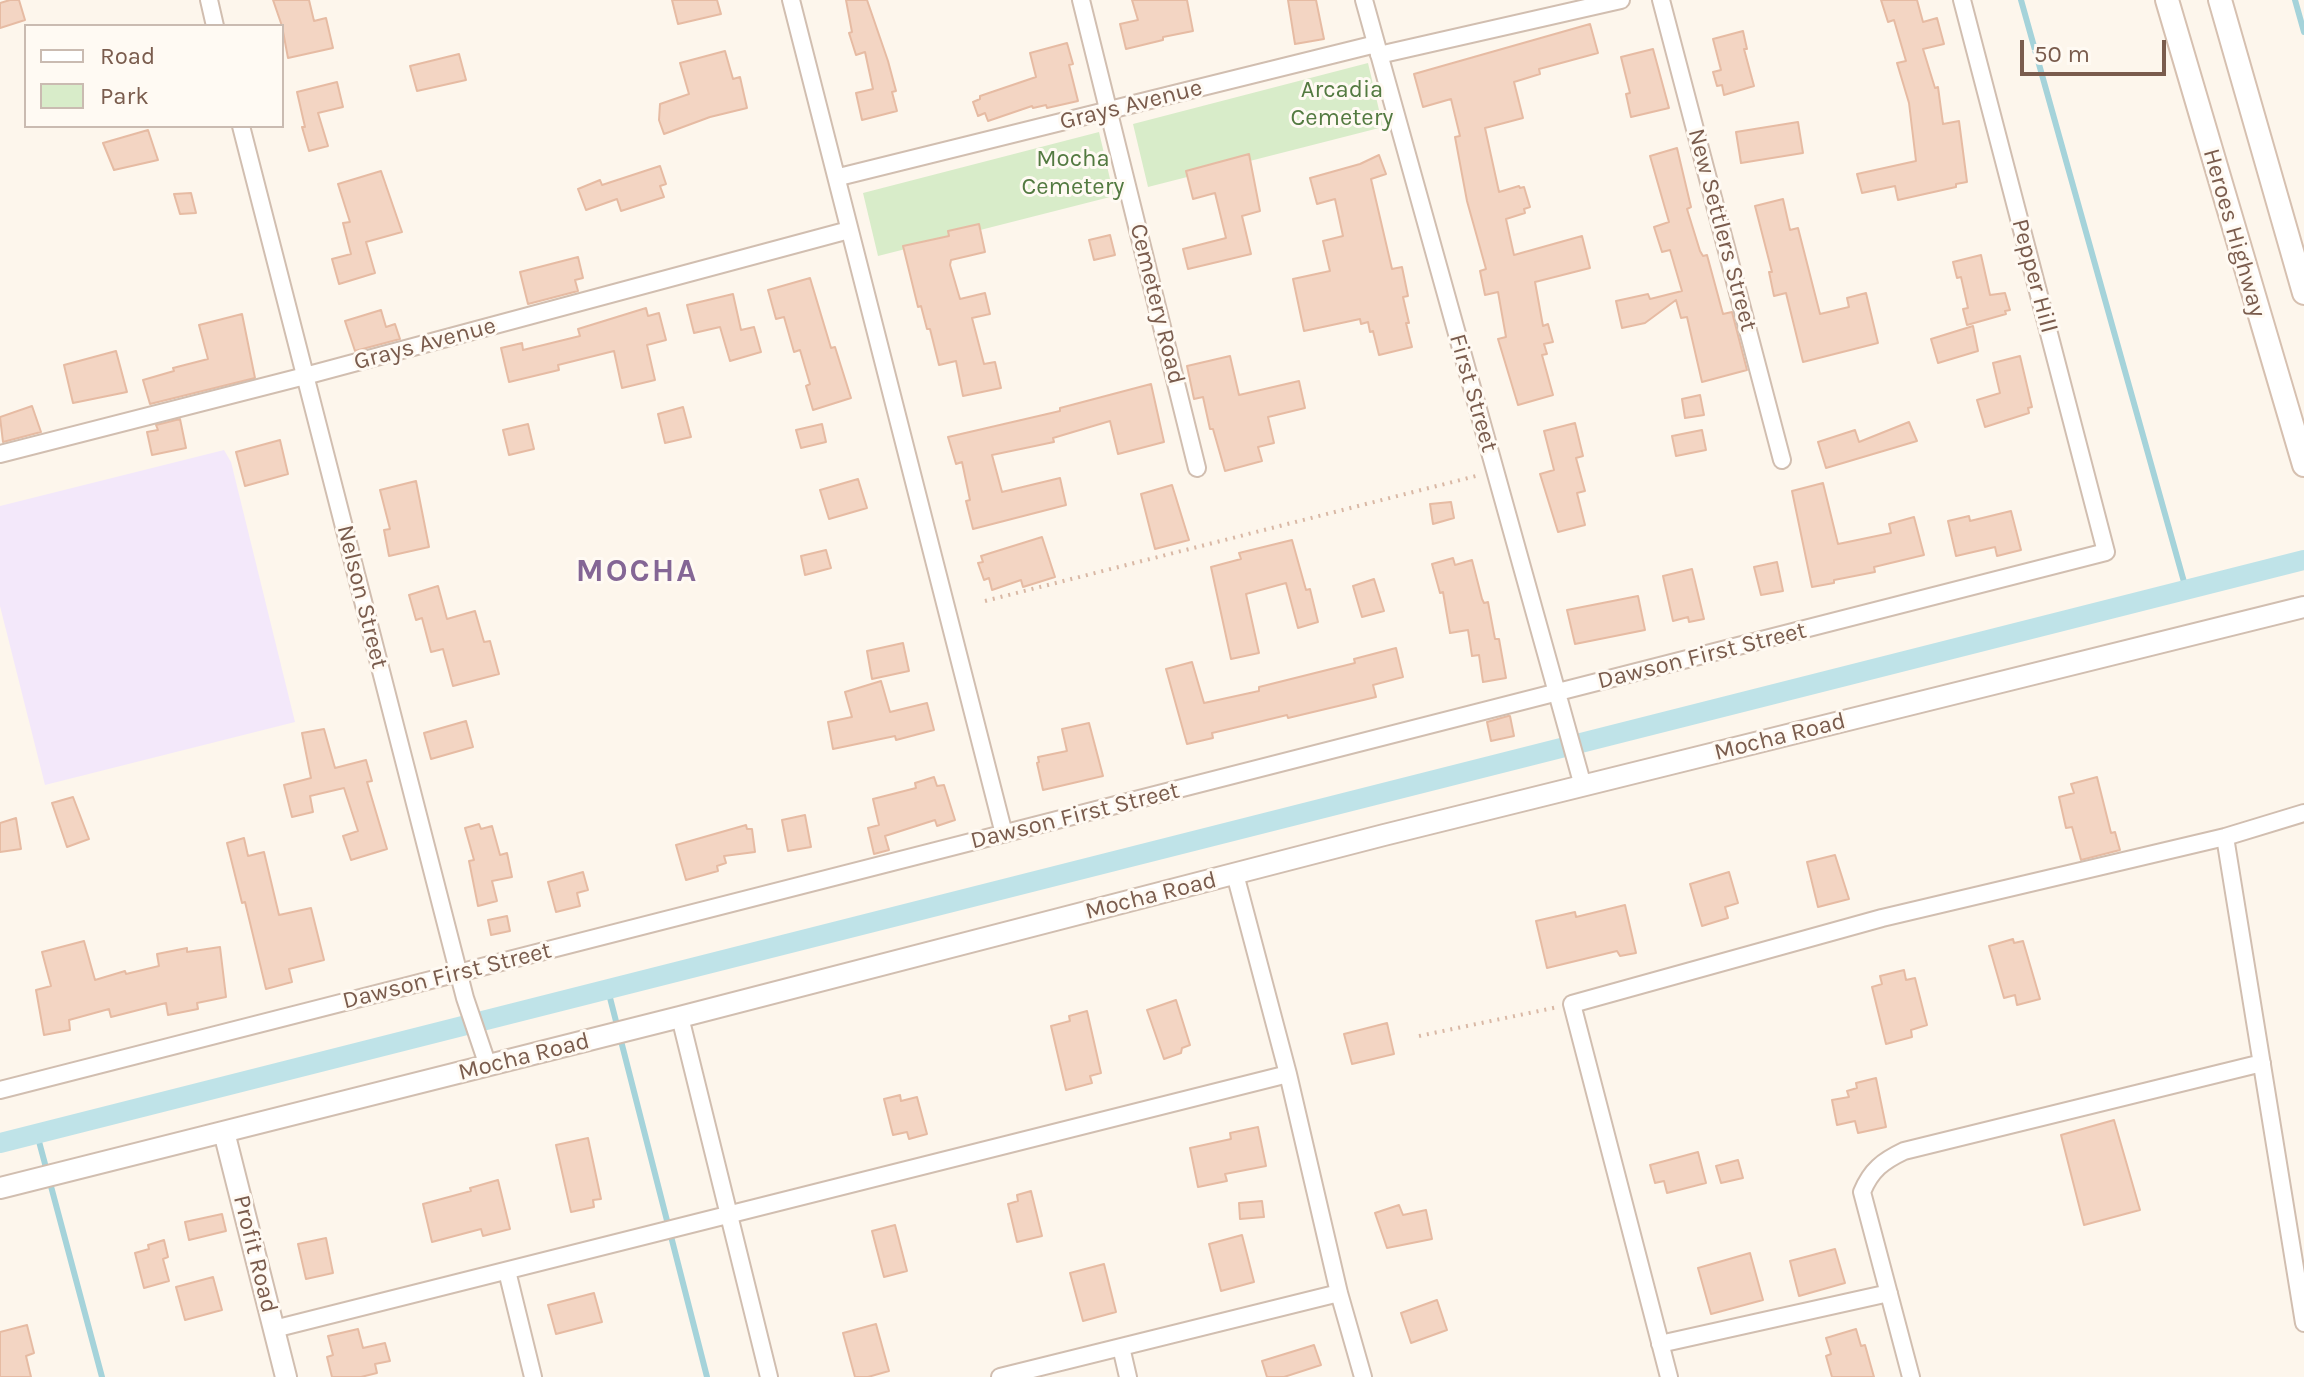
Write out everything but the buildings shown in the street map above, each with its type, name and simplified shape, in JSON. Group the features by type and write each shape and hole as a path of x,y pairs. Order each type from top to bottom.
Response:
{"main road":[{"name":"Heroes Highway","path":"2167,0 2304,465"},
{"path":"2220,0 2304,293"}],"street":[{"path":"209,0 215,24"},
{"path":"791,0 839,177 849,230 1004,834"},
{"name":"Cemetery Road","path":"1081,0 1197,468"},
{"name":"First Street","path":"1364,0 1583,786"},
{"name":"Grays Avenue","path":"839,177 1110,110 1377,50 1621,0"},
{"name":"New Settlers Street","path":"1661,0 1782,460"},
{"name":"Pepper Hill","path":"1962,0 2106,552"},
{"name":"Nelson Street","path":"242,128 465,998 488,1066"},
{"name":"Grays Avenue","path":"0,454 849,230"},
{"name":"Dawson First Street","path":"0,1090 2106,552"},
{"name":"Mocha Road","path":"0,1188 1583,786 2304,607"},
{"path":"1669,1377 1572,1004 1882,918 2225,837 2304,813"},
{"path":"2225,837 2304,1323"},
{"path":"1235,874 1288,1074 1339,1293 1363,1377"},
{"path":"680,1017 769,1377"},
{"path":"1911,1377 1862,1192 1868,1176 1881,1162 1904,1151 2262,1063"},
{"path":"274,1329 1288,1074"},
{"name":"Profit Road","path":"224,1132 286,1377"},
{"path":"507,1271 533,1377"},
{"path":"1002,1377 1339,1293"},
{"path":"1660,1344 1889,1293"},
{"path":"1121,1347 1128,1377"}],"path":[{"path":"985,601 1494,471"},
{"path":"1419,1036 1572,1004"}],"shaded area":[{"path":"224,450 231,462 295,722 45,785 0,606 0,506"}],"green space":[{"name":"Arcadia Cemetery","path":"1368,63 1383,127 1148,187 1133,124"},
{"name":"Mocha Cemetery","path":"1099,132 1114,196 878,256 863,193"}],"waterway":[{"path":"2021,0 2186,589"},
{"path":"2295,0 2304,32"},
{"path":"0,1143 2304,560"},
{"path":"608,990 707,1377"},
{"path":"37,1134 102,1377"}],"district":[{"name":"MOCHA","path":"637,572"}]}
